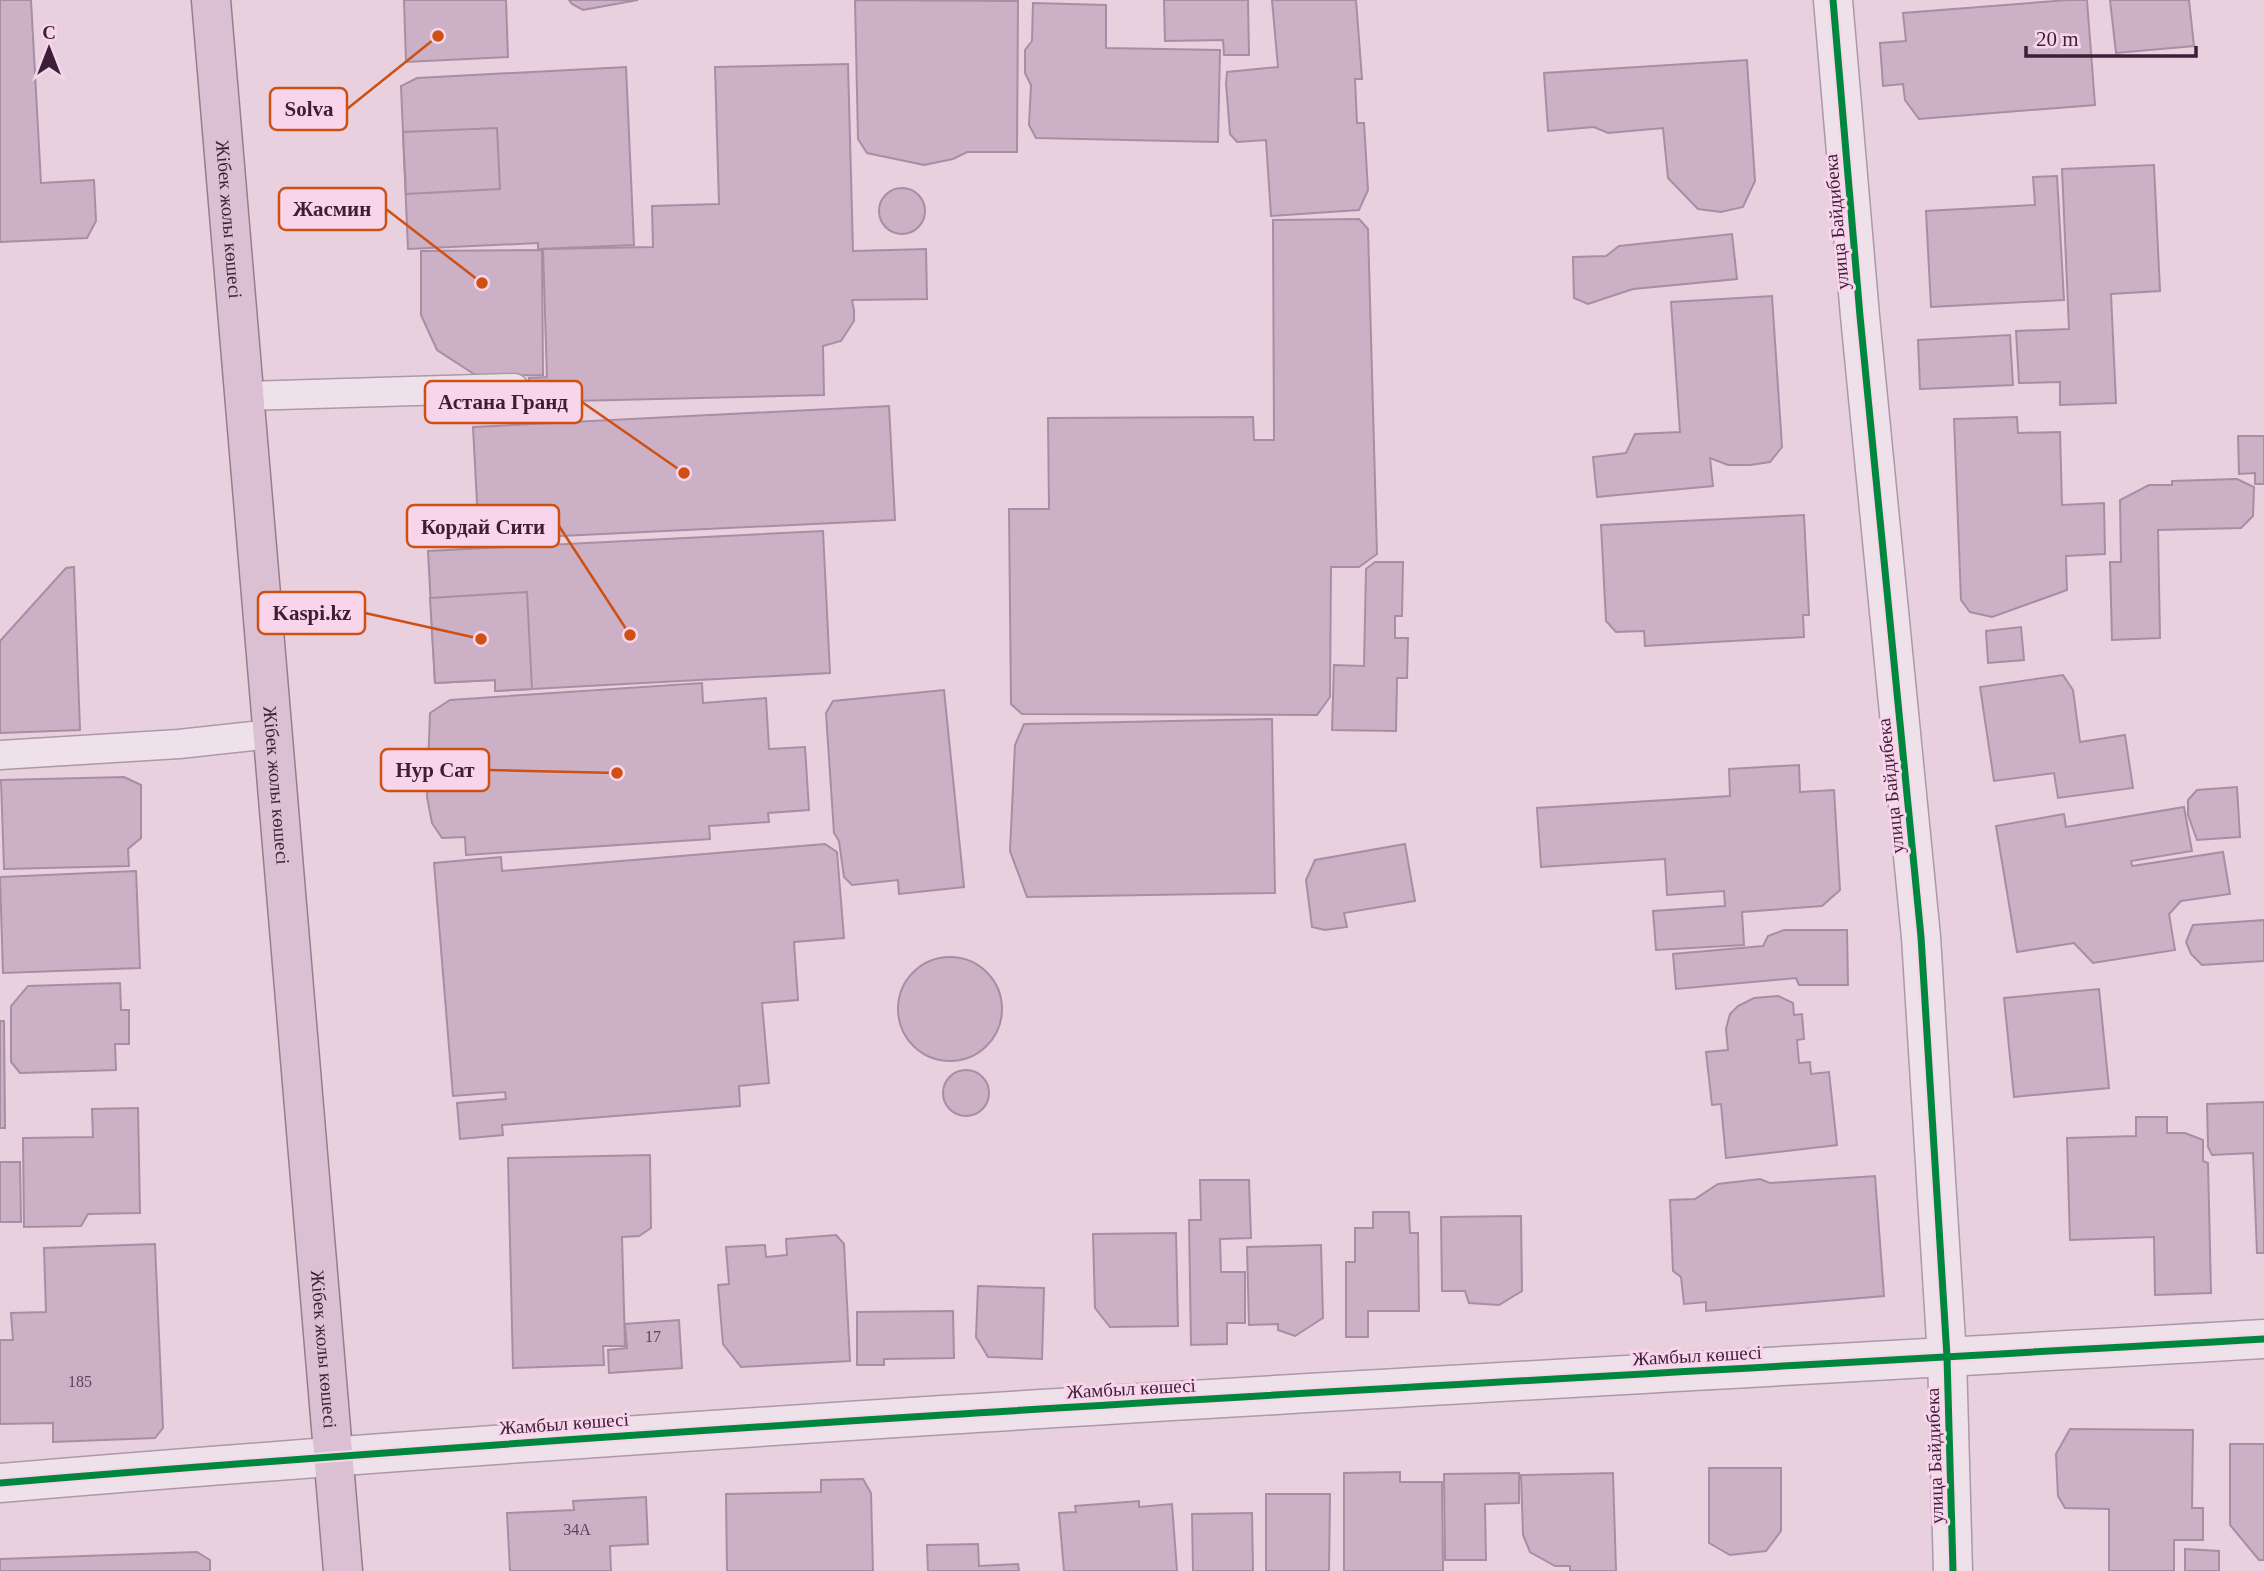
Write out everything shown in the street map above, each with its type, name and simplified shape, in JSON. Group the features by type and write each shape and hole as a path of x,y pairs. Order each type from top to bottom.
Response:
{"highway":[{"name":"Жібек жолы көшесі","path":"211,0 343,1571"}],"street":[{"name":"улица Байдибека","path":"1833,0 1860,316 1921,937 1947,1357 1954,1571"},
{"name":"Жамбыл көшесі","path":"0,1483 333,1455 749,1426 2264,1339"}],"lane":[{"path":"246,396 514,388"},
{"path":"0,755 179,744 271,734"}],"building":[{"path":"0,0 31,0 41,183 94,180 96,221 87,238 0,242"},
{"path":"404,0 506,0 508,57 406,62"},
{"path":"569,0 638,0 583,10"},
{"path":"855,0 1018,1 1017,152 967,152 953,159 924,165 867,153 858,139"},
{"path":"1164,0 1248,0 1249,55 1224,55 1223,40 1165,41"},
{"path":"1272,0 1356,0 1362,79 1355,79 1357,123 1364,123 1368,190 1359,210 1271,216 1266,140 1237,142 1230,134 1227,72 1278,67"},
{"path":"2087,0 2095,105 1919,119 1905,100 1903,84 1883,86 1880,43 1906,41 1903,13"},
{"path":"2110,0 2189,0 2194,46 2116,53"},
{"path":"1033,3 1106,5 1106,48 1220,50 1218,142 1036,138 1029,125 1031,85 1025,73 1025,50 1032,41"},
{"path":"1747,60 1755,181 1743,207 1721,212 1698,209 1668,178 1663,128 1608,133 1594,127 1548,131 1544,73"},
{"path":"848,64 853,251 926,249 927,299 852,300 854,321 841,341 823,346 824,395 530,402 529,378 547,377 543,249 653,247 652,206 719,204 715,67"},
{"path":"626,67 634,245 538,249 538,243 408,249 401,86 417,78"},
{"path":"497,128 500,189 406,194 403,132"},
{"path":"2154,165 2160,291 2111,294 2116,403 2060,405 2060,382 2019,383 2016,331 2069,329 2062,169"},
{"path":"2057,176 2064,300 1931,307 1926,211 2035,205 2033,177"},
{"path":"902,188 918,195 925,211 918,227 902,234 886,227 879,211 886,195"},
{"path":"1359,219 1368,229 1377,554 1359,567 1331,567 1330,697 1317,715 1022,714 1011,704 1009,509 1049,509 1048,418 1253,417 1254,440 1274,440 1273,220"},
{"path":"1732,234 1737,279 1633,289 1588,304 1574,298 1573,257 1606,256 1619,246"},
{"path":"542,250 543,375 477,376 437,350 421,315 421,251"},
{"path":"1772,296 1782,447 1770,462 1728,465 1710,458 1713,486 1597,497 1593,457 1626,453 1635,434 1680,432 1671,302"},
{"path":"2010,335 2013,385 1920,389 1918,340"},
{"path":"889,406 895,520 479,540 473,427"},
{"path":"2017,417 2018,433 2060,432 2062,505 2104,503 2105,554 2066,556 2067,590 1992,617 1970,612 1961,600 1954,419"},
{"path":"2238,436 2264,436 2264,484 2255,484 2255,473 2239,474"},
{"path":"2237,479 2254,487 2253,516 2241,528 2158,530 2160,638 2112,640 2110,562 2121,562 2120,500 2149,485 2172,485 2172,481"},
{"path":"1804,515 1809,615 1803,615 1804,637 1645,646 1644,631 1616,632 1606,621 1601,525"},
{"path":"823,531 830,673 495,691 495,680 435,683 428,551"},
{"path":"1375,562 1403,562 1402,616 1395,616 1395,638 1408,638 1407,678 1397,678 1396,731 1332,730 1334,665 1364,666 1366,569"},
{"path":"74,567 80,730 0,733 0,641 66,568"},
{"path":"527,592 532,689 495,691 495,680 435,683 430,598"},
{"path":"2021,627 2024,660 1988,663 1986,631"},
{"path":"2063,675 2073,690 2080,742 2125,735 2133,788 2058,798 2054,773 1994,781 1980,687"},
{"path":"702,683 703,703 766,698 769,749 805,747 809,810 768,813 769,822 709,826 710,839 466,855 465,837 442,838 432,823 427,797 430,713 450,700"},
{"path":"944,690 964,887 899,894 898,880 852,885 844,877 839,841 834,833 826,713 833,701"},
{"path":"1272,719 1275,893 1027,897 1010,851 1015,745 1024,724"},
{"path":"1799,765 1800,792 1834,790 1840,890 1822,906 1742,912 1744,945 1656,950 1653,911 1725,906 1724,891 1667,895 1665,859 1541,867 1537,808 1730,796 1729,769"},
{"path":"124,777 141,785 141,838 128,849 129,866 4,869 1,780"},
{"path":"2237,787 2240,837 2197,840 2188,815 2188,800 2197,790"},
{"path":"2184,807 2192,851 2131,861 2132,866 2223,852 2230,894 2181,901 2169,914 2175,950 2093,963 2074,943 2017,952 1996,826 2064,814 2066,827"},
{"path":"825,844 837,852 844,938 794,942 798,1000 762,1003 769,1083 739,1086 740,1106 502,1125 503,1135 460,1139 457,1103 506,1099 505,1092 453,1096 434,863 501,857 502,871"},
{"path":"1405,844 1415,901 1344,913 1347,927 1325,930 1312,927 1306,880 1315,860"},
{"path":"136,871 140,968 3,973 0,877"},
{"path":"2264,920 2264,961 2202,965 2191,954 2186,942 2193,925"},
{"path":"1784,930 1847,930 1848,985 1799,985 1796,978 1676,989 1673,954 1763,946 1768,936"},
{"path":"950,957 970,961 987,972 998,989 1002,1009 998,1029 987,1046 970,1057 950,1061 930,1057 913,1046 902,1029 898,1009 902,989 913,972 930,961"},
{"path":"120,983 121,1010 129,1010 129,1044 115,1044 116,1070 20,1073 11,1062 11,1006 28,986"},
{"path":"2099,989 2109,1088 2014,1097 2004,998"},
{"path":"1778,996 1793,1003 1794,1015 1802,1014 1804,1039 1797,1040 1799,1063 1810,1062 1811,1074 1829,1072 1837,1145 1726,1158 1721,1104 1712,1105 1706,1052 1728,1050 1726,1029 1730,1014 1738,1006 1754,998"},
{"path":"0,1021 4,1021 5,1128 0,1128"},
{"path":"966,1070 983,1076 989,1093 983,1110 966,1116 949,1110 943,1093 949,1076"},
{"path":"2264,1102 2264,1253 2257,1253 2253,1153 2212,1155 2208,1147 2207,1104"},
{"path":"138,1108 140,1213 88,1214 81,1226 24,1227 23,1138 93,1137 92,1109"},
{"path":"2136,1117 2167,1117 2167,1133 2185,1133 2203,1140 2203,1161 2208,1163 2211,1293 2155,1295 2154,1237 2070,1240 2067,1138 2136,1136"},
{"path":"650,1155 651,1228 639,1236 622,1237 625,1346 603,1346 604,1365 513,1368 508,1158"},
{"path":"0,1162 20,1162 21,1222 0,1222"},
{"path":"1875,1176 1884,1296 1706,1311 1706,1302 1684,1304 1681,1277 1673,1271 1670,1200 1695,1199 1718,1184 1760,1179 1770,1183"},
{"path":"1200,1180 1249,1180 1251,1238 1220,1239 1221,1272 1245,1272 1245,1323 1227,1323 1227,1344 1191,1345 1189,1220 1201,1220"},
{"path":"1373,1212 1409,1212 1410,1233 1418,1233 1419,1311 1368,1311 1368,1337 1346,1337 1346,1262 1355,1262 1355,1228 1373,1228"},
{"path":"1521,1216 1522,1291 1499,1305 1469,1303 1465,1291 1442,1291 1441,1217"},
{"path":"1176,1233 1178,1326 1110,1327 1095,1308 1093,1234"},
{"path":"836,1235 844,1244 850,1361 741,1367 723,1344 718,1285 729,1284 726,1247 765,1245 766,1257 787,1255 786,1239"},
{"path":"155,1244 163,1428 155,1438 53,1442 53,1423 0,1424 0,1340 13,1340 11,1313 46,1312 44,1248"},
{"path":"1321,1245 1323,1318 1295,1336 1278,1330 1278,1324 1249,1325 1247,1247"},
{"path":"978,1286 1044,1288 1042,1359 988,1357 976,1337"},
{"path":"953,1311 954,1358 884,1359 884,1365 857,1365 857,1312"},
{"path":"679,1320 682,1368 609,1373 608,1350 627,1348 625,1324"},
{"path":"2070,1429 2193,1430 2192,1508 2203,1508 2203,1540 2174,1540 2174,1571 2109,1571 2109,1509 2065,1508 2058,1496 2056,1454"},
{"path":"2230,1444 2264,1444 2264,1560 2259,1560 2230,1525"},
{"path":"1709,1468 1781,1468 1781,1531 1766,1551 1730,1555 1709,1543"},
{"path":"1400,1472 1400,1482 1442,1482 1443,1571 1344,1571 1344,1473"},
{"path":"1519,1473 1519,1503 1485,1504 1486,1560 1445,1560 1444,1474"},
{"path":"1613,1473 1616,1571 1570,1571 1570,1566 1555,1566 1530,1552 1523,1535 1521,1475"},
{"path":"863,1479 871,1493 873,1571 727,1571 726,1494 821,1492 821,1480"},
{"path":"1266,1494 1330,1494 1329,1571 1266,1571"},
{"path":"646,1497 648,1544 610,1546 611,1571 510,1571 507,1513 574,1510 573,1501"},
{"path":"1139,1501 1139,1507 1172,1504 1177,1571 1064,1571 1059,1513 1076,1512 1075,1506"},
{"path":"1252,1513 1253,1571 1193,1571 1192,1514"},
{"path":"978,1544 979,1566 1018,1564 1019,1571 928,1571 927,1545"},
{"path":"2185,1549 2219,1551 2219,1571 2185,1571"},
{"path":"197,1552 210,1560 210,1571 0,1571 0,1559"}],"cycle path":[{"path":"1833,0 1860,316 1921,937 1947,1357 1953,1571"},
{"path":"0,1483 283,1460 849,1421 2264,1339"}],"place":[{"name":"Solva","path":"438,36"},
{"name":"Жасмин","path":"482,283"},
{"name":"Астана Гранд","path":"684,473"},
{"name":"Кордай Сити","path":"630,635"},
{"name":"Kaspi.kz","path":"481,639"},
{"name":"Нур Сат","path":"617,773"}]}
